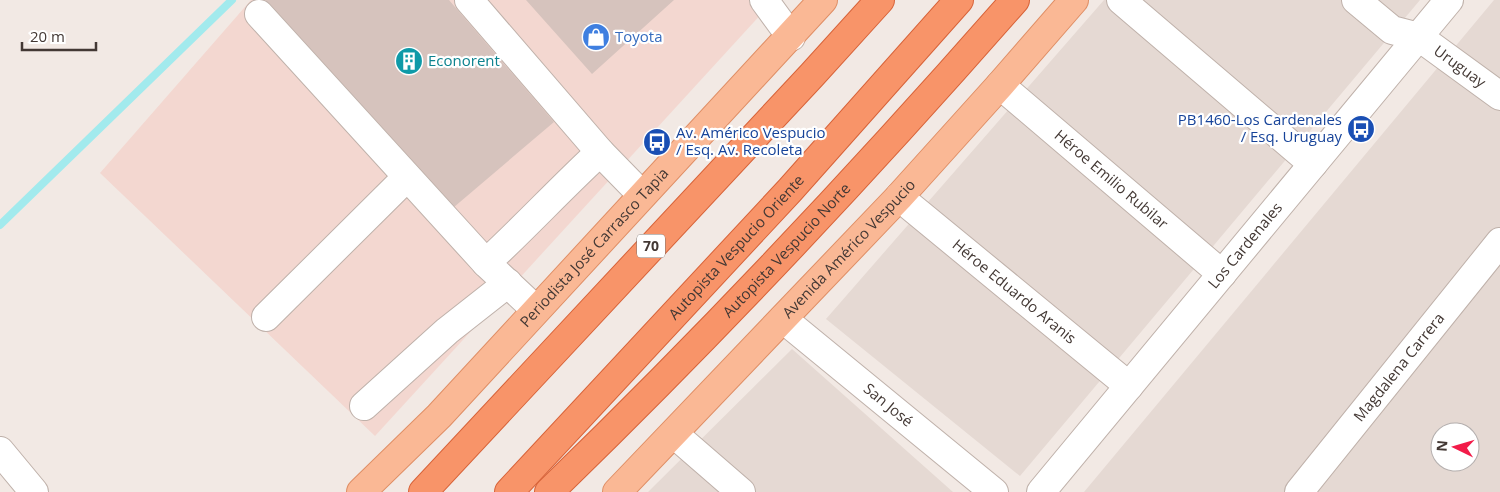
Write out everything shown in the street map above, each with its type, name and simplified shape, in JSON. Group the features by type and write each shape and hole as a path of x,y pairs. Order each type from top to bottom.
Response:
{"highway":[{"name":"70","path":"423,492 880,0"},
{"name":"Autopista Vespucio Oriente","path":"509,492 790,190 959,0"},
{"name":"Autopista Vespucio Norte","path":"549,492 708,334 816,221 928,100 1015,0"}],"main road":[{"name":"Periodista José Carrasco Tapia","path":"361,492 439,416 823,0"},
{"name":"Avenida Américo Vespucio","path":"617,492 899,197 1074,0"}],"street":[{"path":"468,0 600,152 642,195"},
{"path":"764,0 791,36"},
{"path":"1121,0 1313,164"},
{"path":"1356,0 1392,30 1419,37"},
{"name":"Los Cardenales","path":"1041,492 1449,0"},
{"path":"259,14 486,263 536,310"},
{"name":"Uruguay","path":"1419,37 1500,96"},
{"name":"Héroe Emilio Rubilar","path":"1000,85 1222,274"},
{"path":"486,263 600,152"},
{"path":"266,317 408,177"},
{"name":"Héroe Eduardo Aranis","path":"899,197 1129,386"},
{"name":"Magdalena Carrera","path":"1299,492 1500,242"},
{"path":"364,406 447,331 508,283"},
{"name":"San José","path":"783,319 994,492"},
{"path":"674,434 741,492"},
{"path":"0,451 34,492"}],"shaded area":[{"path":"251,0 774,0 375,436 100,173"},
{"path":"1104,0 1420,0 1020,476 826,319"},
{"path":"1494,0 1500,0 1500,492 1084,492"},
{"path":"792,349 953,492 648,492"}],"building":[{"name":"Econorent","path":"265,0 449,0 554,122 447,213"},
{"name":"Toyota","path":"526,0 674,0 592,74"}],"waterway":[{"path":"0,225 232,0"}],"place":[{"name":"Toyota","path":"596,37"},
{"name":"Econorent","path":"409,61"},
{"name":"PB1460-Los Cardenales / Esq. Uruguay","path":"1361,129"},
{"name":"Av. Américo Vespucio / Esq. Av. Recoleta","path":"657,142"}]}
